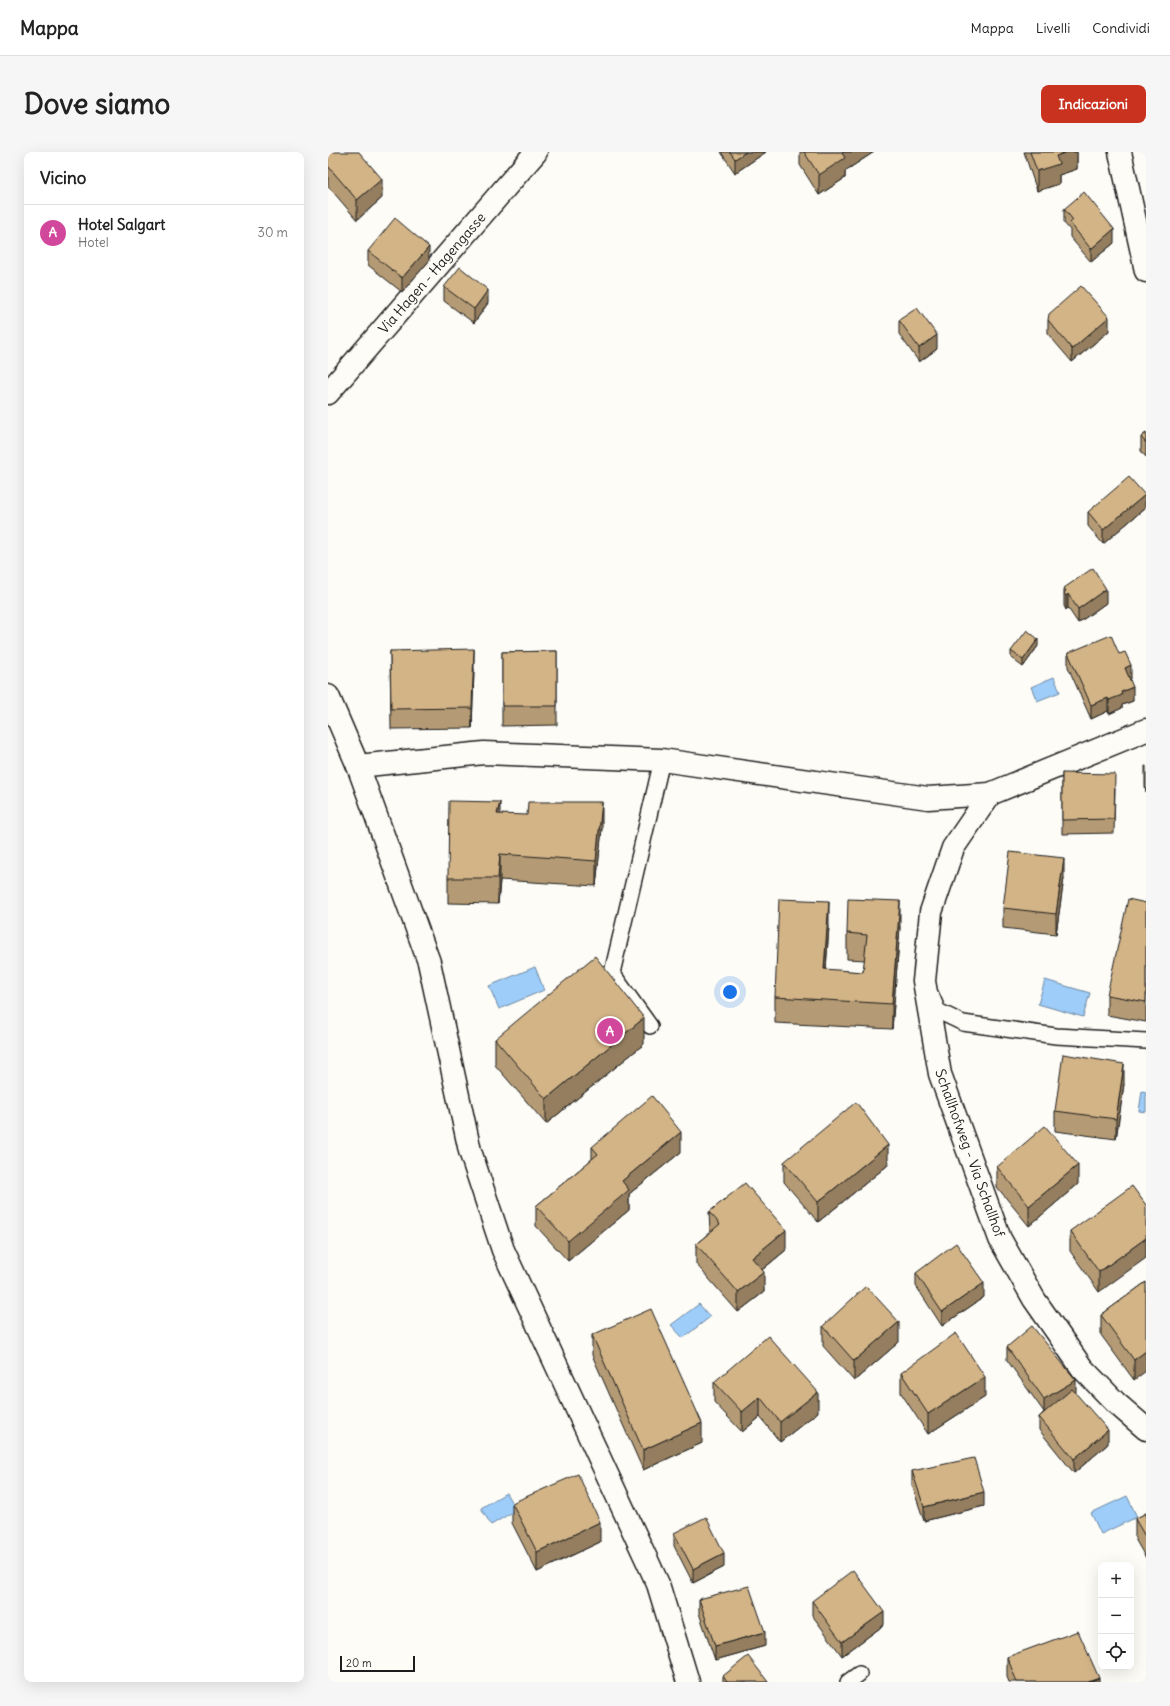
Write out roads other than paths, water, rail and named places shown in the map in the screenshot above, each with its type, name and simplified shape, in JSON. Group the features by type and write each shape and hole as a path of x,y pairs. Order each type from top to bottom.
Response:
{"street":[{"name":"Via Hagen - Hagengasse","path":"328,393 536,152"},
{"path":"1120,152 1146,271"},
{"path":"328,696 358,766 429,962 470,1151 503,1250 658,1584 688,1682"},
{"path":"358,766 484,753 662,760 928,798 990,794 1146,730"},
{"name":"Schallhofweg - Via Schallhof","path":"990,794 953,848 931,912 924,981 940,1074 1000,1239 1034,1299 1082,1368 1116,1403 1146,1429"}],"lane":[{"path":"650,1026 612,973 662,760"},
{"path":"924,981 938,1011 963,1023 1056,1036 1146,1041"}],"water":[{"path":"1054,677 1060,692 1037,701 1031,687"},
{"path":"535,967 544,990 499,1009 489,986"},
{"path":"1045,980 1090,993 1083,1017 1038,1004"},
{"path":"1142,1091 1146,1092 1146,1112 1139,1111"},
{"path":"699,1304 710,1317 683,1338 671,1325"},
{"path":"506,1493 516,1510 491,1525 481,1508"},
{"path":"1127,1496 1137,1517 1101,1534 1091,1513"}],"place":[{"name":"Hotel Salgart","path":"610,1031"}]}
